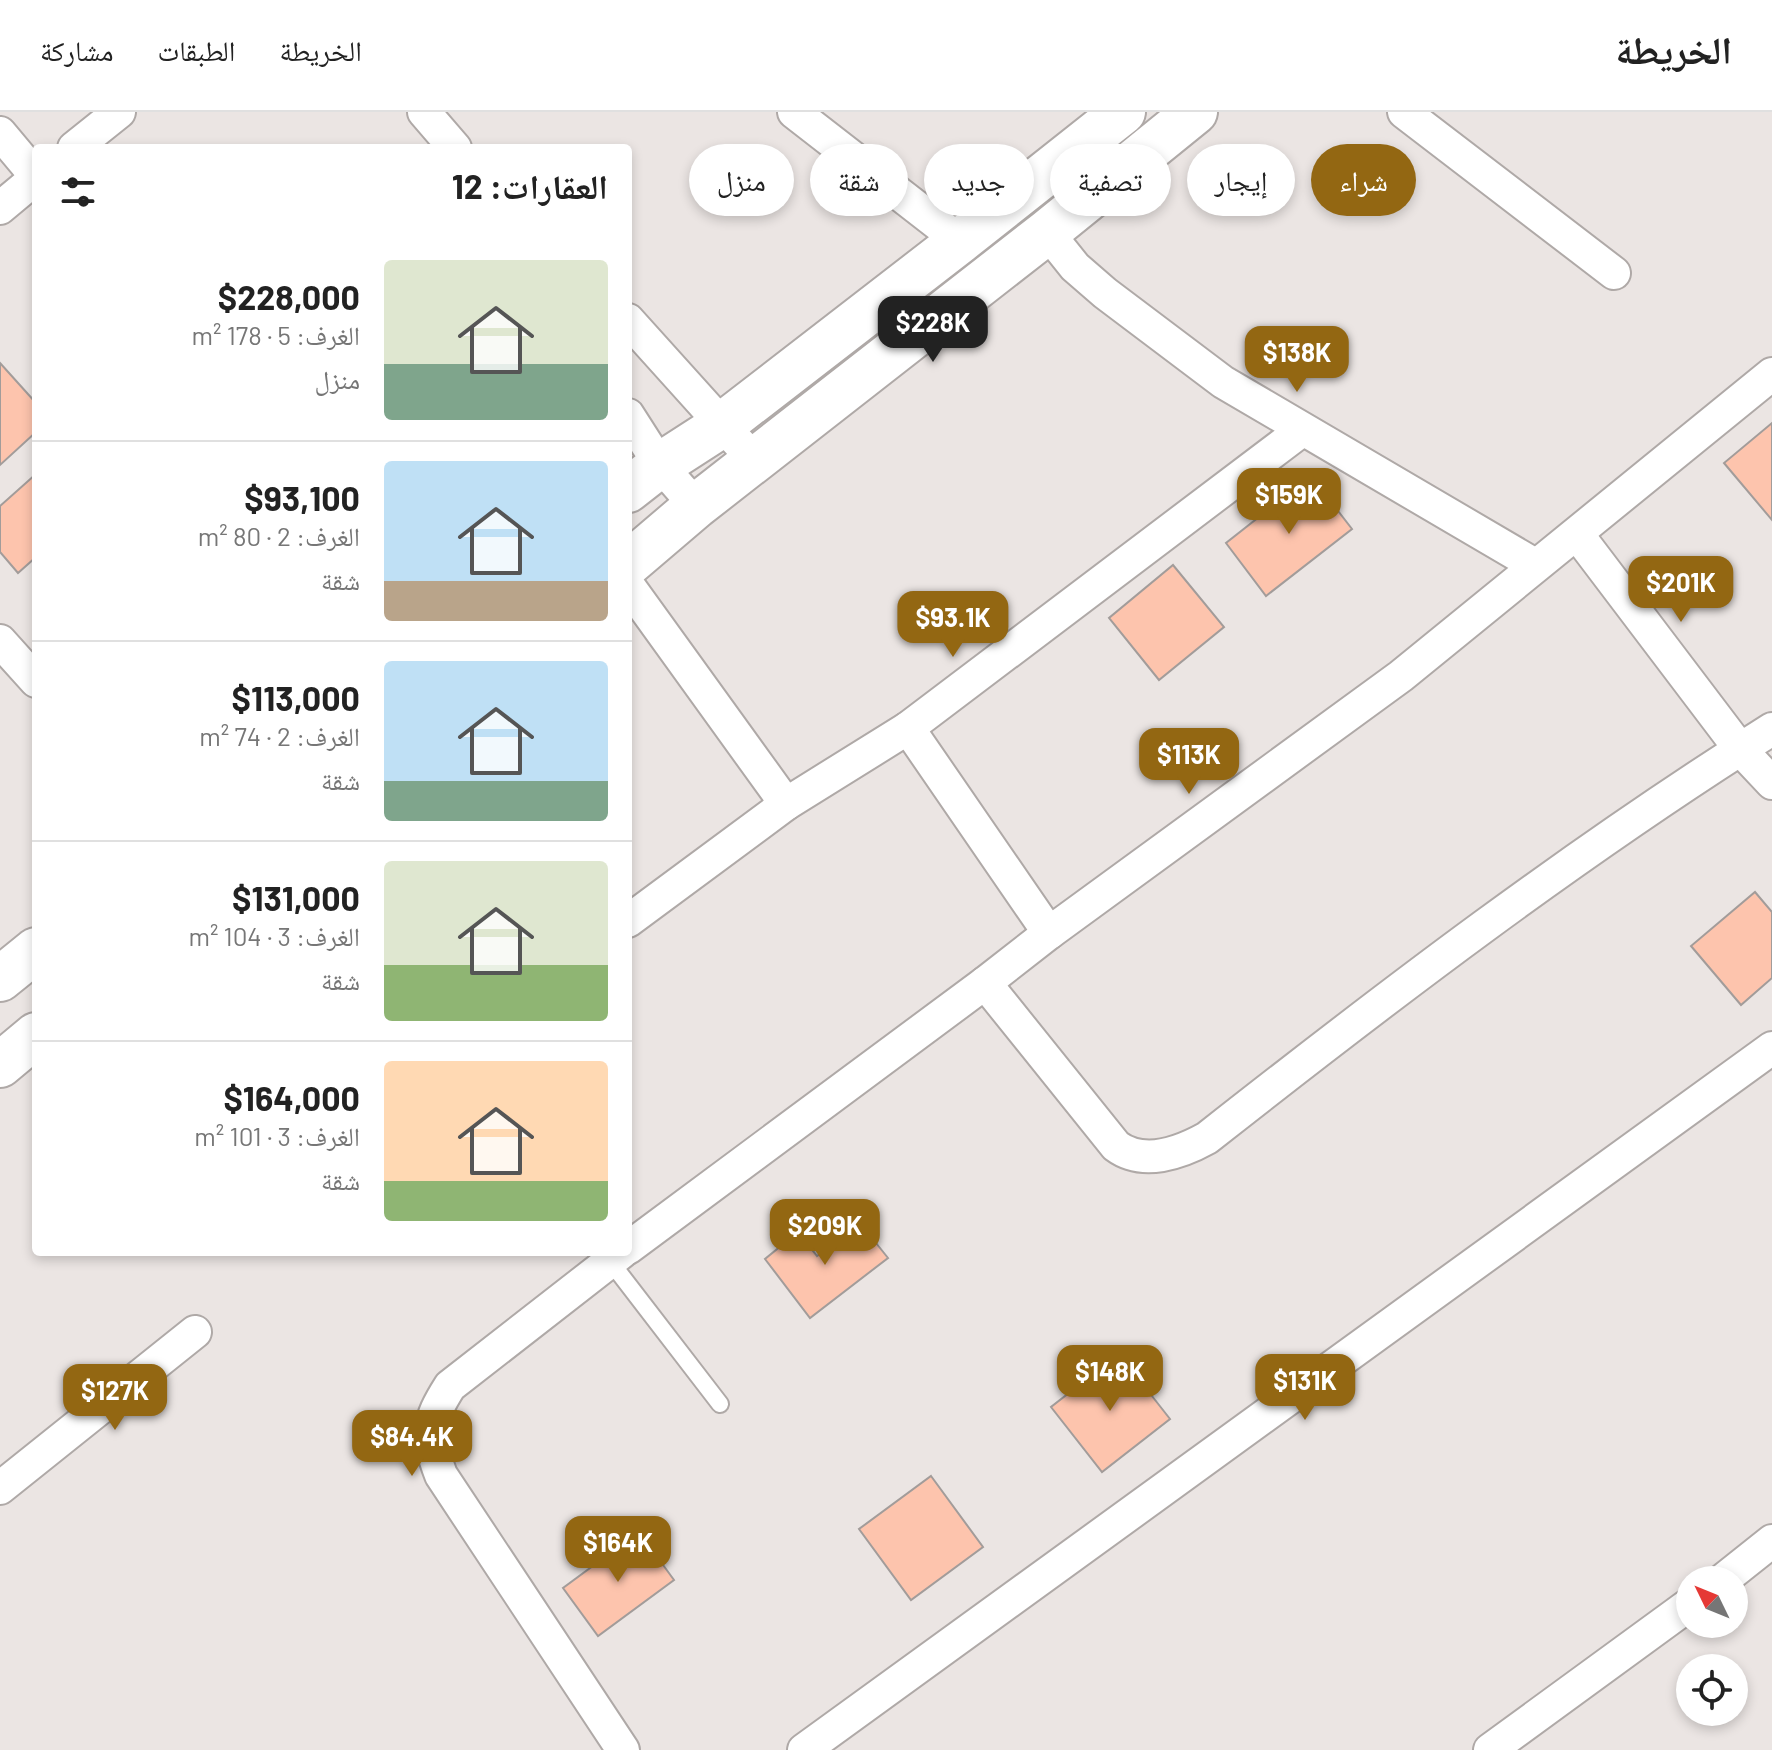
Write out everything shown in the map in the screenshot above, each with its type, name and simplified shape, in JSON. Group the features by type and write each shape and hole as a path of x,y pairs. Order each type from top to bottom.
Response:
{"street":[{"path":"79,144 119,112"},
{"path":"424,112 452,144"},
{"path":"794,112 960,241"},
{"path":"644,477 722,425 1123,112"},
{"path":"632,561 696,506 1047,232 1195,112"},
{"path":"1404,112 1614,273"},
{"path":"0,133 32,172"},
{"path":"0,208 32,180"},
{"path":"1047,232 1075,267 1124,309 1223,382 1535,565"},
{"path":"632,324 755,461"},
{"path":"632,1245 1049,933 1401,676 1772,374"},
{"path":"632,430 644,477 696,506"},
{"path":"632,918 786,804 908,728 1302,430"},
{"path":"1577,534 1740,749 1772,783"},
{"path":"632,591 786,804"},
{"path":"1,644 32,677"},
{"path":"908,728 1049,933"},
{"path":"985,983 1116,1146 1135,1156 1152,1156 1189,1148 1207,1138 1457,944 1772,729"},
{"path":"0,979 32,953"},
{"path":"0,1065 32,1038"},
{"path":"804,1750 1772,1048"},
{"path":"617,1256 450,1386 434,1416 431,1448 441,1475 623,1750"},
{"path":"0,1488 195,1332"},
{"path":"1741,1566 1772,1541"},
{"path":"1508,1744 1676,1615"}],"lane":[{"path":"621,1256 720,1404"}],"building":[{"path":"0,363 32,399 32,436 0,465"},
{"path":"1772,423 1772,520 1724,463"},
{"path":"1311,476 1352,529 1266,596 1226,543"},
{"path":"32,478 32,561 18,573 0,552 0,506"},
{"path":"1173,565 1224,627 1159,680 1109,618"},
{"path":"1755,892 1772,912 1772,978 1741,1005 1691,946"},
{"path":"860,1223 888,1258 810,1318 765,1259 798,1232 817,1256"},
{"path":"1119,1354 1170,1419 1102,1472 1051,1407"},
{"path":"931,1476 983,1547 911,1600 859,1529"},
{"path":"639,1532 674,1580 598,1636 563,1588"}]}
